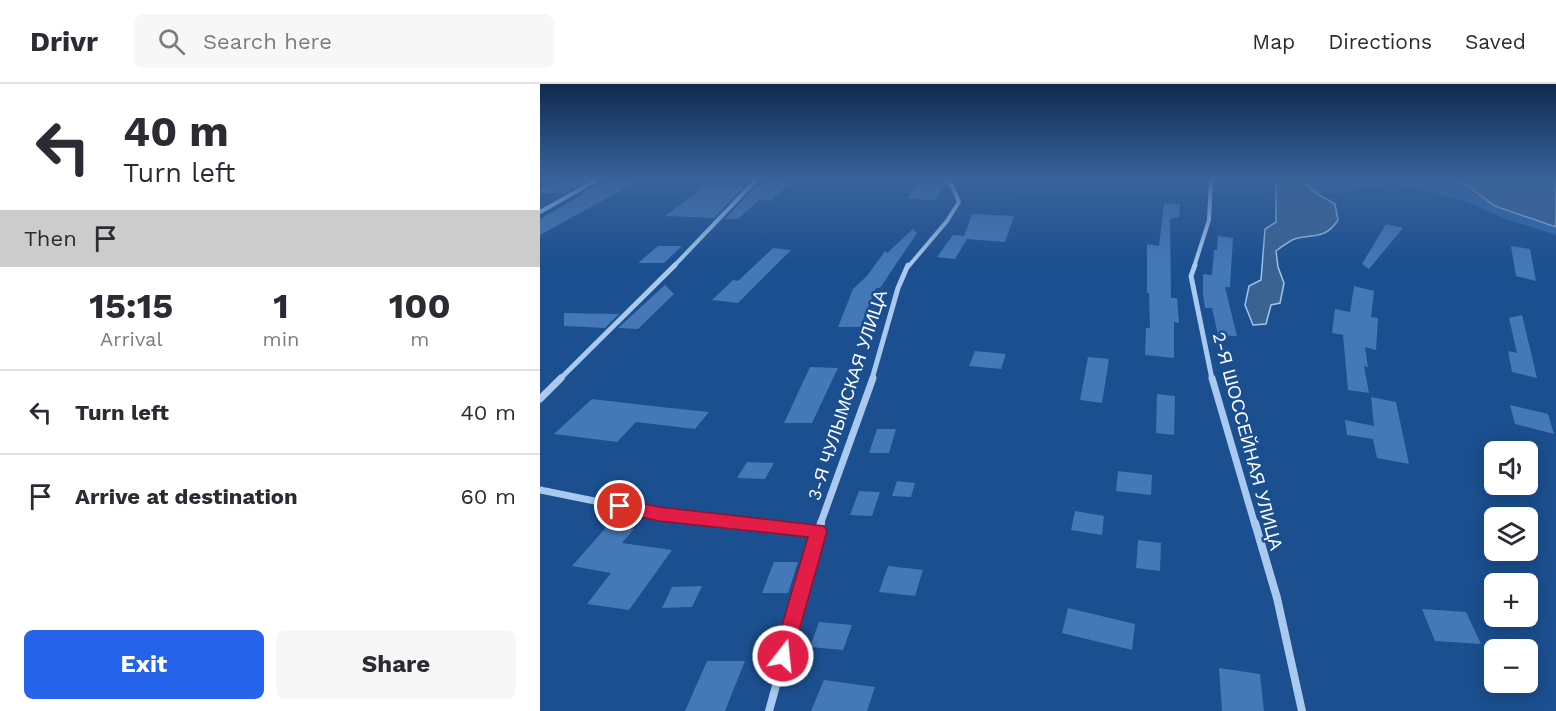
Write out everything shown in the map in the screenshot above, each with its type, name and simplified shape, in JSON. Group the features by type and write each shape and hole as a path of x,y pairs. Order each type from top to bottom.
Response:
{"street":[{"path":"540,399 731,207"},
{"name":"3-Я ЧУЛЫМСКАЯ УЛИЦА","path":"769,711 818,531 874,372 898,288 910,261 947,221 956,207"},
{"name":"2-Я ШОССЕЙНАЯ УЛИЦА","path":"1210,207 1209,220 1191,276 1215,392 1277,598 1302,711"},
{"path":"540,490 659,514 818,531"}],"shaded area":[{"path":"1276,207 1336,207 1338,220 1333,227 1322,234 1292,240 1276,251 1278,267 1284,283 1280,303 1271,305 1266,324 1253,325 1245,305 1249,286 1261,280 1265,229 1276,222"},
{"path":"1479,207 1499,207 1556,227 1556,235 1506,219"},
{"path":"1499,207 1556,207 1556,227"}],"building":[{"path":"560,207 590,207 540,235 540,219"},
{"path":"677,207 724,207 714,218 665,216"},
{"path":"736,207 751,207 738,219 725,219"},
{"path":"1164,207 1180,207 1179,217 1170,219 1171,298 1177,298 1179,323 1174,322 1174,358 1145,355 1146,328 1150,328 1147,244 1159,246"},
{"path":"972,214 1014,216 1005,242 967,239 955,259 937,257 953,235 964,236"},
{"path":"1386,224 1403,228 1369,269 1362,264"},
{"path":"913,229 917,233 880,288 876,288 860,327 838,327 853,289 867,276 885,251 887,253"},
{"path":"1218,236 1233,238 1230,287 1225,287 1237,336 1218,335 1212,308 1205,308 1203,274 1212,275 1214,250 1217,250"},
{"path":"658,246 682,246 664,263 638,263"},
{"path":"1511,246 1530,249 1536,281 1516,276"},
{"path":"773,248 791,250 738,303 712,300 733,280 738,281"},
{"path":"665,285 674,294 638,329 618,328"},
{"path":"1354,286 1374,291 1371,317 1378,318 1376,350 1365,347 1368,367 1364,366 1369,393 1348,390 1343,335 1332,333 1335,309 1350,312"},
{"path":"564,313 619,314 605,328 564,326"},
{"path":"1522,315 1537,378 1512,372 1508,351 1517,353 1509,318"},
{"path":"975,351 1006,354 1001,369 969,366"},
{"path":"1088,357 1109,359 1102,403 1080,400"},
{"path":"810,367 838,368 812,423 784,423"},
{"path":"1157,394 1175,396 1174,435 1156,433"},
{"path":"1371,397 1396,402 1409,464 1377,458 1373,439 1347,435 1345,420 1374,426"},
{"path":"592,399 709,412 695,429 636,422 617,442 554,434"},
{"path":"1510,405 1548,414 1554,434 1515,424"},
{"path":"877,429 896,429 889,453 869,453"},
{"path":"747,462 774,463 765,479 737,478"},
{"path":"1118,471 1152,475 1151,495 1116,491"},
{"path":"897,481 915,483 911,497 892,496"},
{"path":"859,491 880,492 872,516 850,515"},
{"path":"1075,511 1104,516 1102,535 1071,530"},
{"path":"609,524 634,529 622,543 672,550 629,610 587,604 611,573 572,566"},
{"path":"1138,540 1161,543 1160,571 1136,568"},
{"path":"774,562 798,562 788,593 762,593"},
{"path":"888,566 923,570 915,596 879,592"},
{"path":"702,586 692,607 662,608 672,587"},
{"path":"1068,608 1135,624 1132,650 1062,633"},
{"path":"1422,609 1466,612 1481,644 1435,641"},
{"path":"819,622 852,625 843,650 810,647"},
{"path":"707,661 745,661 725,711 685,711"},
{"path":"1219,668 1260,674 1264,711 1222,711"},
{"path":"824,680 875,687 867,711 811,711"}],"route":[{"path":"620,506 659,514 818,531 783,656"}]}
